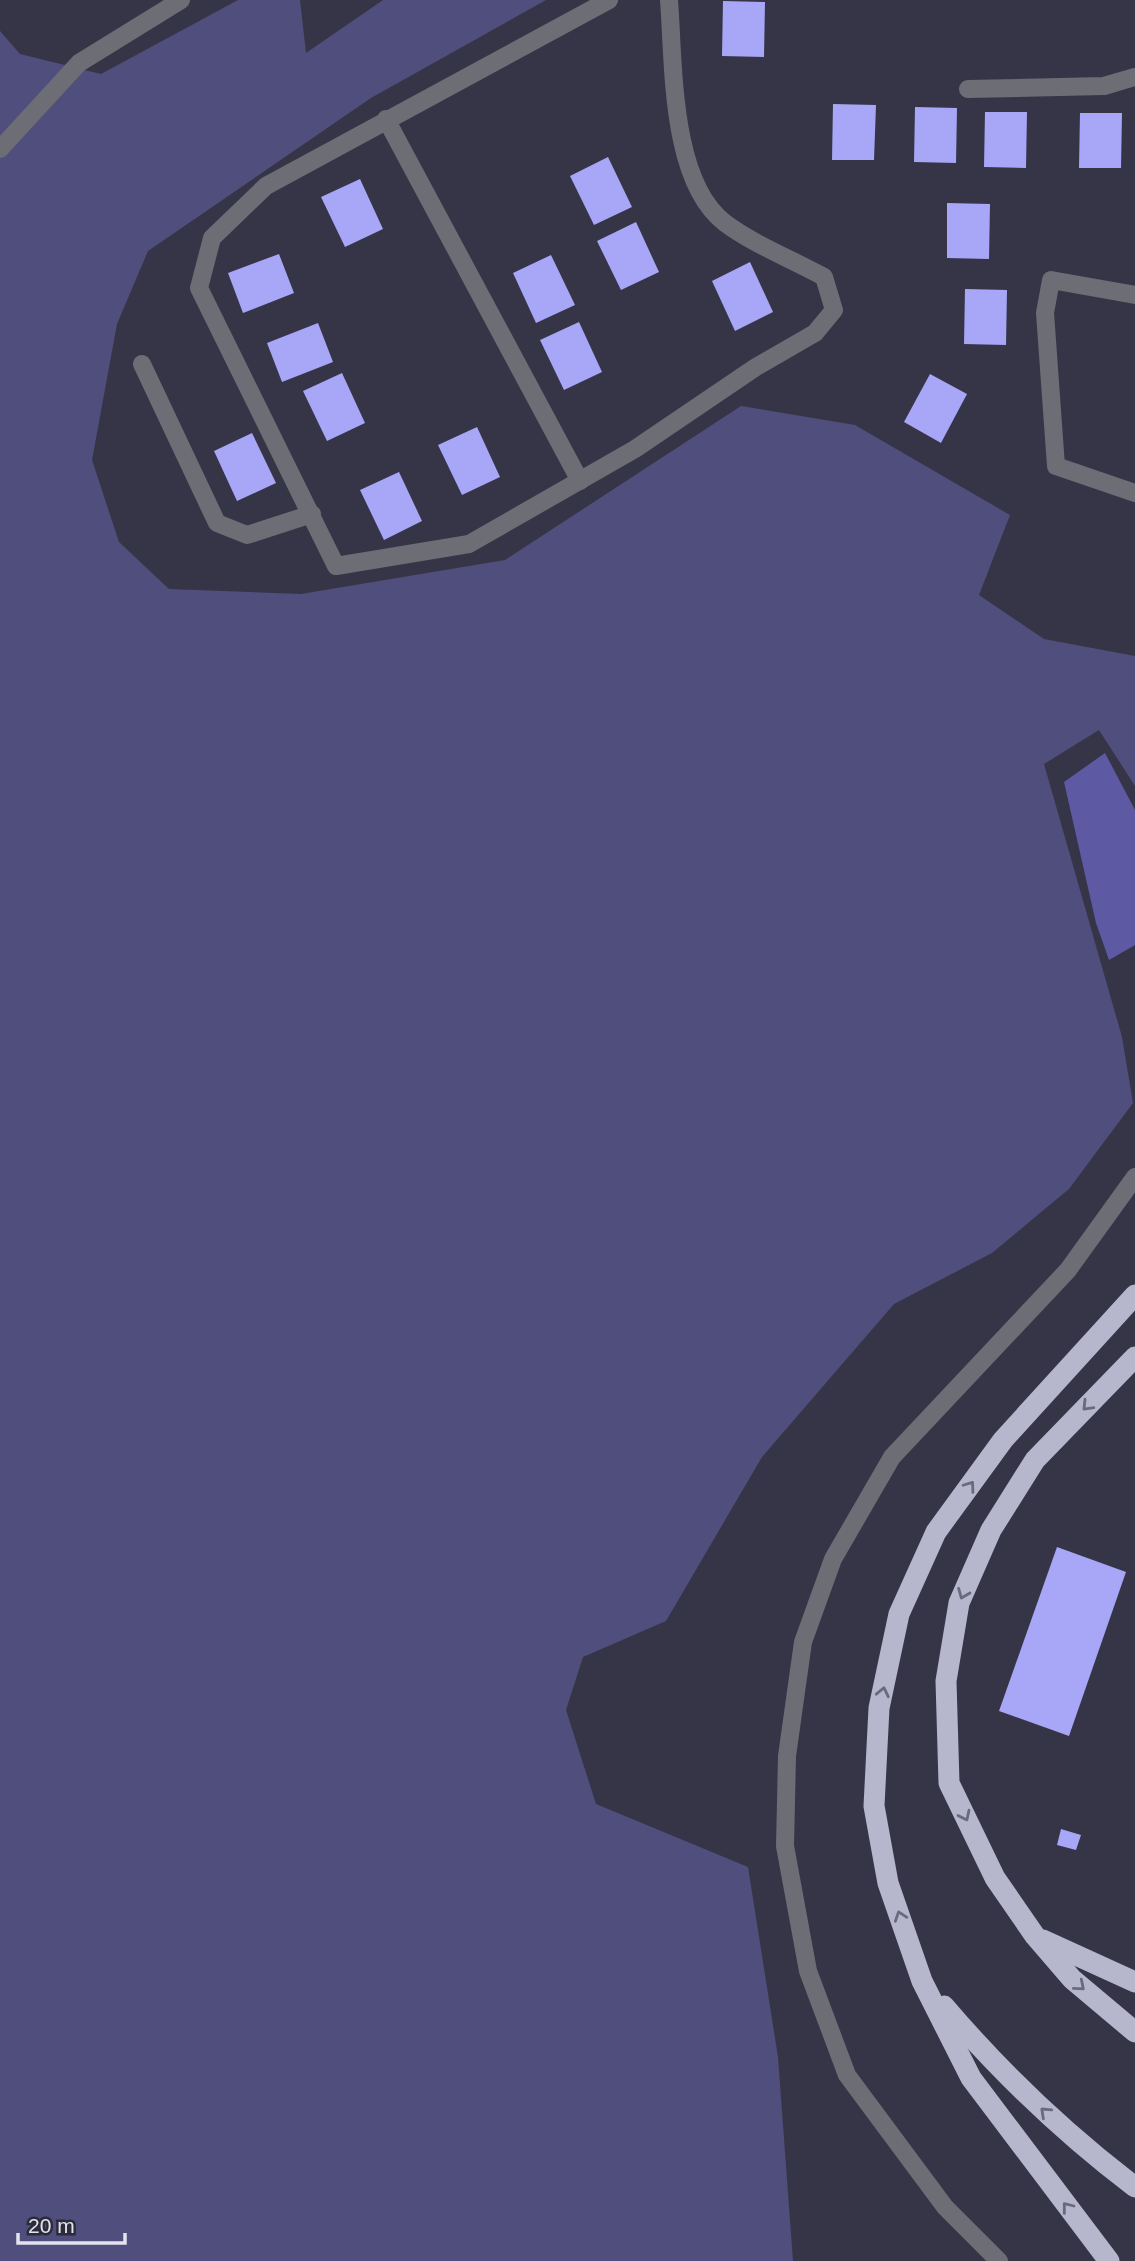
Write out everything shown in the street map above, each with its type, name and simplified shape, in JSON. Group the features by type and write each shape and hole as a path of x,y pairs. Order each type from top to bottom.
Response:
{"highway":[{"path":"1109,2261 971,2078 922,1981 888,1883 874,1806 879,1708 899,1614 936,1532 996,1450 1135,1295"},
{"path":"1135,1357 1035,1460 991,1530 959,1603 946,1681 949,1783 995,1878 1035,1936 1072,1979 1135,2032"},
{"path":"1035,1936 1135,1982"},
{"path":"922,1981 994,2065 1084,2148 1135,2187"}],"street":[{"path":"0,149 79,63 181,0"},
{"path":"609,0 266,186 212,238 199,288 336,566 469,544 635,449 756,367 815,333 834,310 824,277 724,222 695,187 678,116 669,0"},
{"path":"968,89 1104,86 1135,77"},
{"path":"386,119 580,481"},
{"path":"1135,295 1051,280 1045,313 1056,466 1135,493"},
{"path":"142,364 217,523 247,535 312,514"},
{"path":"999,2261 945,2207 847,2075 808,1971 785,1846 787,1756 803,1642 833,1559 892,1457 1068,1270 1135,1177"}],"shaded area":[{"path":"238,0 300,0 306,53 383,0 546,0 371,98 148,251 117,324 92,460 119,542 169,589 301,594 505,560 741,406 855,425 1010,515 979,595 1044,639 1135,656 1135,786 1099,730 1044,764 1122,1037 1133,1103 1069,1189 992,1253 894,1304 762,1457 666,1621 583,1657 566,1710 596,1804 748,1867 778,2057 793,2261 0,2261 0,31 20,54 101,74"},
{"path":"1105,753 1135,810 1135,945 1109,960 1096,923 1064,782"}],"building":[{"path":"723,1 765,2 764,57 722,56"},
{"path":"833,104 876,105 874,160 832,160"},
{"path":"915,107 957,108 956,163 914,162"},
{"path":"985,112 1027,112 1026,168 984,167"},
{"path":"1080,113 1122,113 1121,168 1079,168"},
{"path":"608,157 632,207 594,225 570,176"},
{"path":"360,179 383,229 345,247 321,197"},
{"path":"947,203 990,204 989,259 947,258"},
{"path":"636,222 659,272 621,290 597,241"},
{"path":"279,254 294,293 243,313 228,273"},
{"path":"551,255 575,305 536,323 513,273"},
{"path":"750,262 773,312 735,331 712,281"},
{"path":"965,289 1007,290 1006,345 964,344"},
{"path":"579,322 602,372 564,390 540,340"},
{"path":"318,323 333,362 282,382 267,343"},
{"path":"342,373 365,423 327,441 303,391"},
{"path":"930,374 967,394 941,443 904,422"},
{"path":"477,427 500,477 462,495 438,445"},
{"path":"252,433 276,483 237,501 214,451"},
{"path":"399,472 422,521 384,540 360,490"},
{"path":"1057,1547 1126,1572 1069,1736 999,1711"},
{"path":"1061,1829 1081,1835 1076,1850 1057,1845"}]}
